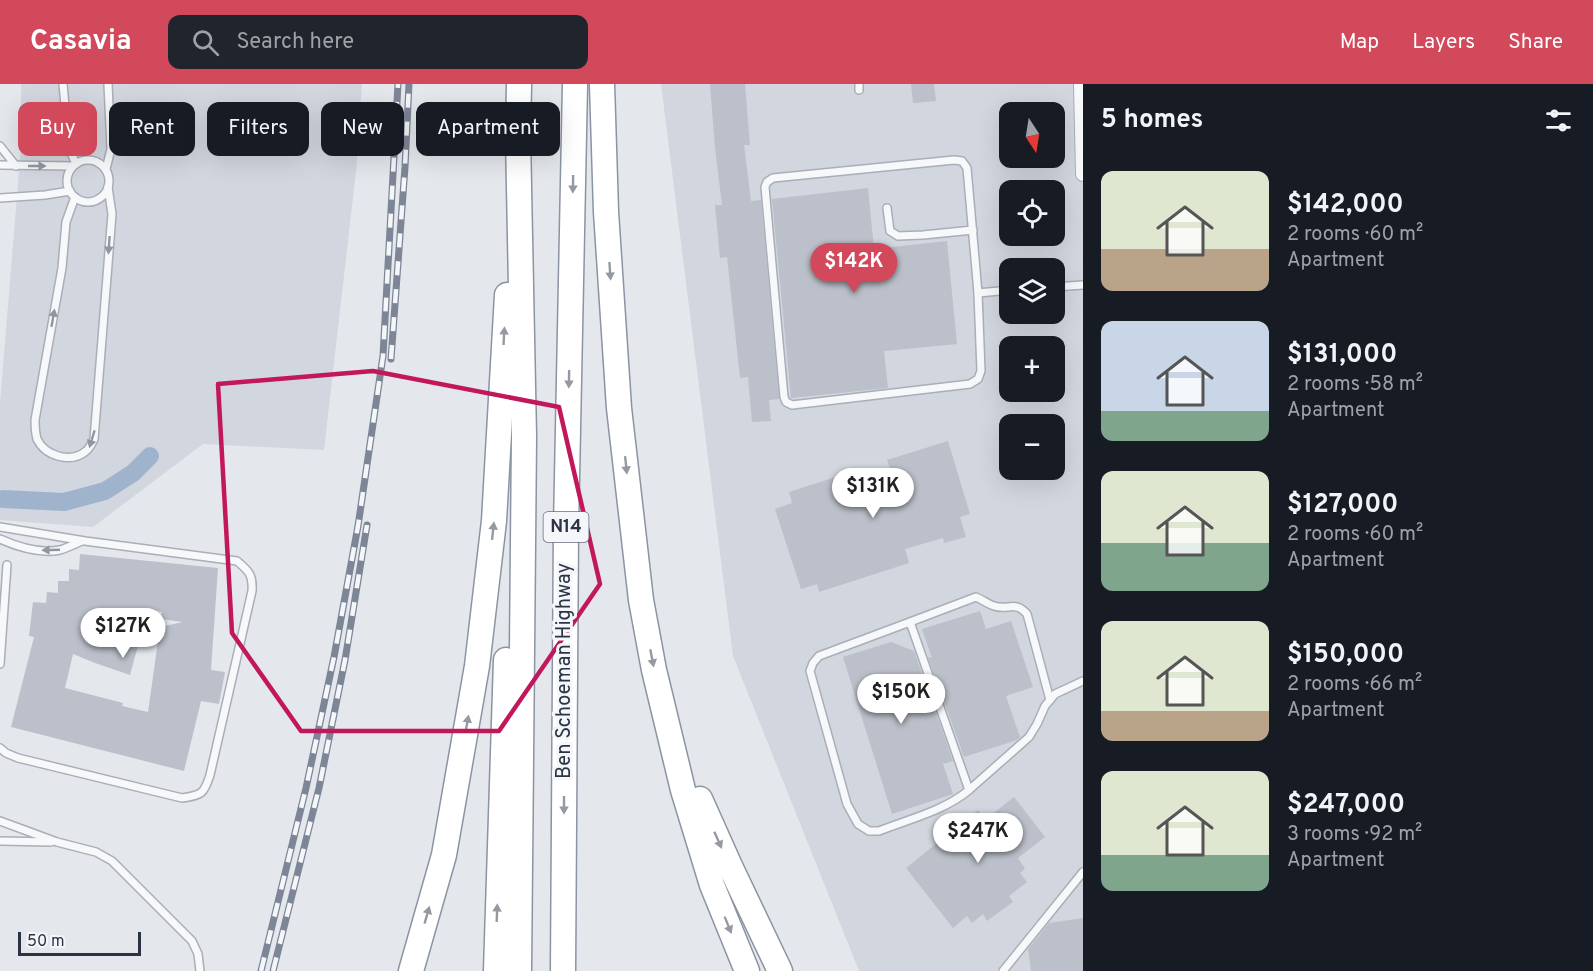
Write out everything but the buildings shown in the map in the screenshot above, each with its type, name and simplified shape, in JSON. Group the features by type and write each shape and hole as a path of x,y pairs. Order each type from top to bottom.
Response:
{"highway":[{"path":"519,84 519,102"},
{"name":"Ben Schoeman Highway","path":"563,971 566,527 575,84"},
{"path":"602,84 606,213 619,408 641,600 654,670 684,790 712,885 747,971"},
{"path":"411,971 444,855 477,666 494,521 517,156"},
{"name":"N14","path":"518,156 524,436 519,971"},
{"path":"496,971 509,577 524,436"},
{"path":"668,729 780,971"}],"street":[{"path":"1081,84 1083,174"}],"lane":[{"path":"63,84 69,148 75,165 68,178 68,185 73,194 81,200 94,201 100,198 108,187"},
{"path":"73,194 66,222 62,268 35,420 38,441 45,450 67,458 79,456 88,450 94,439 112,214 106,169 111,149 108,84"},
{"path":"0,146 16,166"},
{"path":"0,165 75,165 88,160 95,161 106,169"},
{"path":"962,161 967,168 978,293 981,371 978,379 970,384 792,405 786,402 765,187 767,183 773,178 962,161"},
{"path":"0,198 73,194"},
{"path":"887,208 890,231 898,236 973,230"},
{"path":"1065,286 1083,285"},
{"path":"978,293 999,291"},
{"path":"0,527 237,561 248,569 253,579 250,602 210,775 206,790 199,796 182,798 18,758 0,748"},
{"path":"0,539 15,546 49,551 85,540"},
{"path":"0,664 7,565"},
{"path":"1050,700 1027,614 1022,608 996,607 976,597 819,656 810,671 848,804 858,824 869,831 879,831 960,798 1029,737 1045,706 1050,700 1055,694 1083,681"},
{"path":"910,622 969,790"},
{"path":"0,820 57,842 96,852 112,861 192,941 198,954 200,971"},
{"path":"0,841 57,842"},
{"path":"1003,971 1083,872"}],"highlighted area":[{"path":"373,371 559,407 600,584 499,731 301,731 232,633 218,384"}],"shaded area":[{"path":"21,84 362,84 361,102 321,102 321,156 357,156 324,450 203,444 93,527 0,520 0,403 20,156 97,156 97,102 21,102"},
{"path":"661,84 1083,84 1083,971 859,971 733,656"}],"waterway":[{"path":"3,499 64,502 105,491 133,473 150,456"}],"railway":[{"path":"261,971 306,788 334,657 358,526 383,356 398,84"},
{"path":"391,359 409,84"},
{"path":"273,971 319,788 345,660 367,525"}]}
